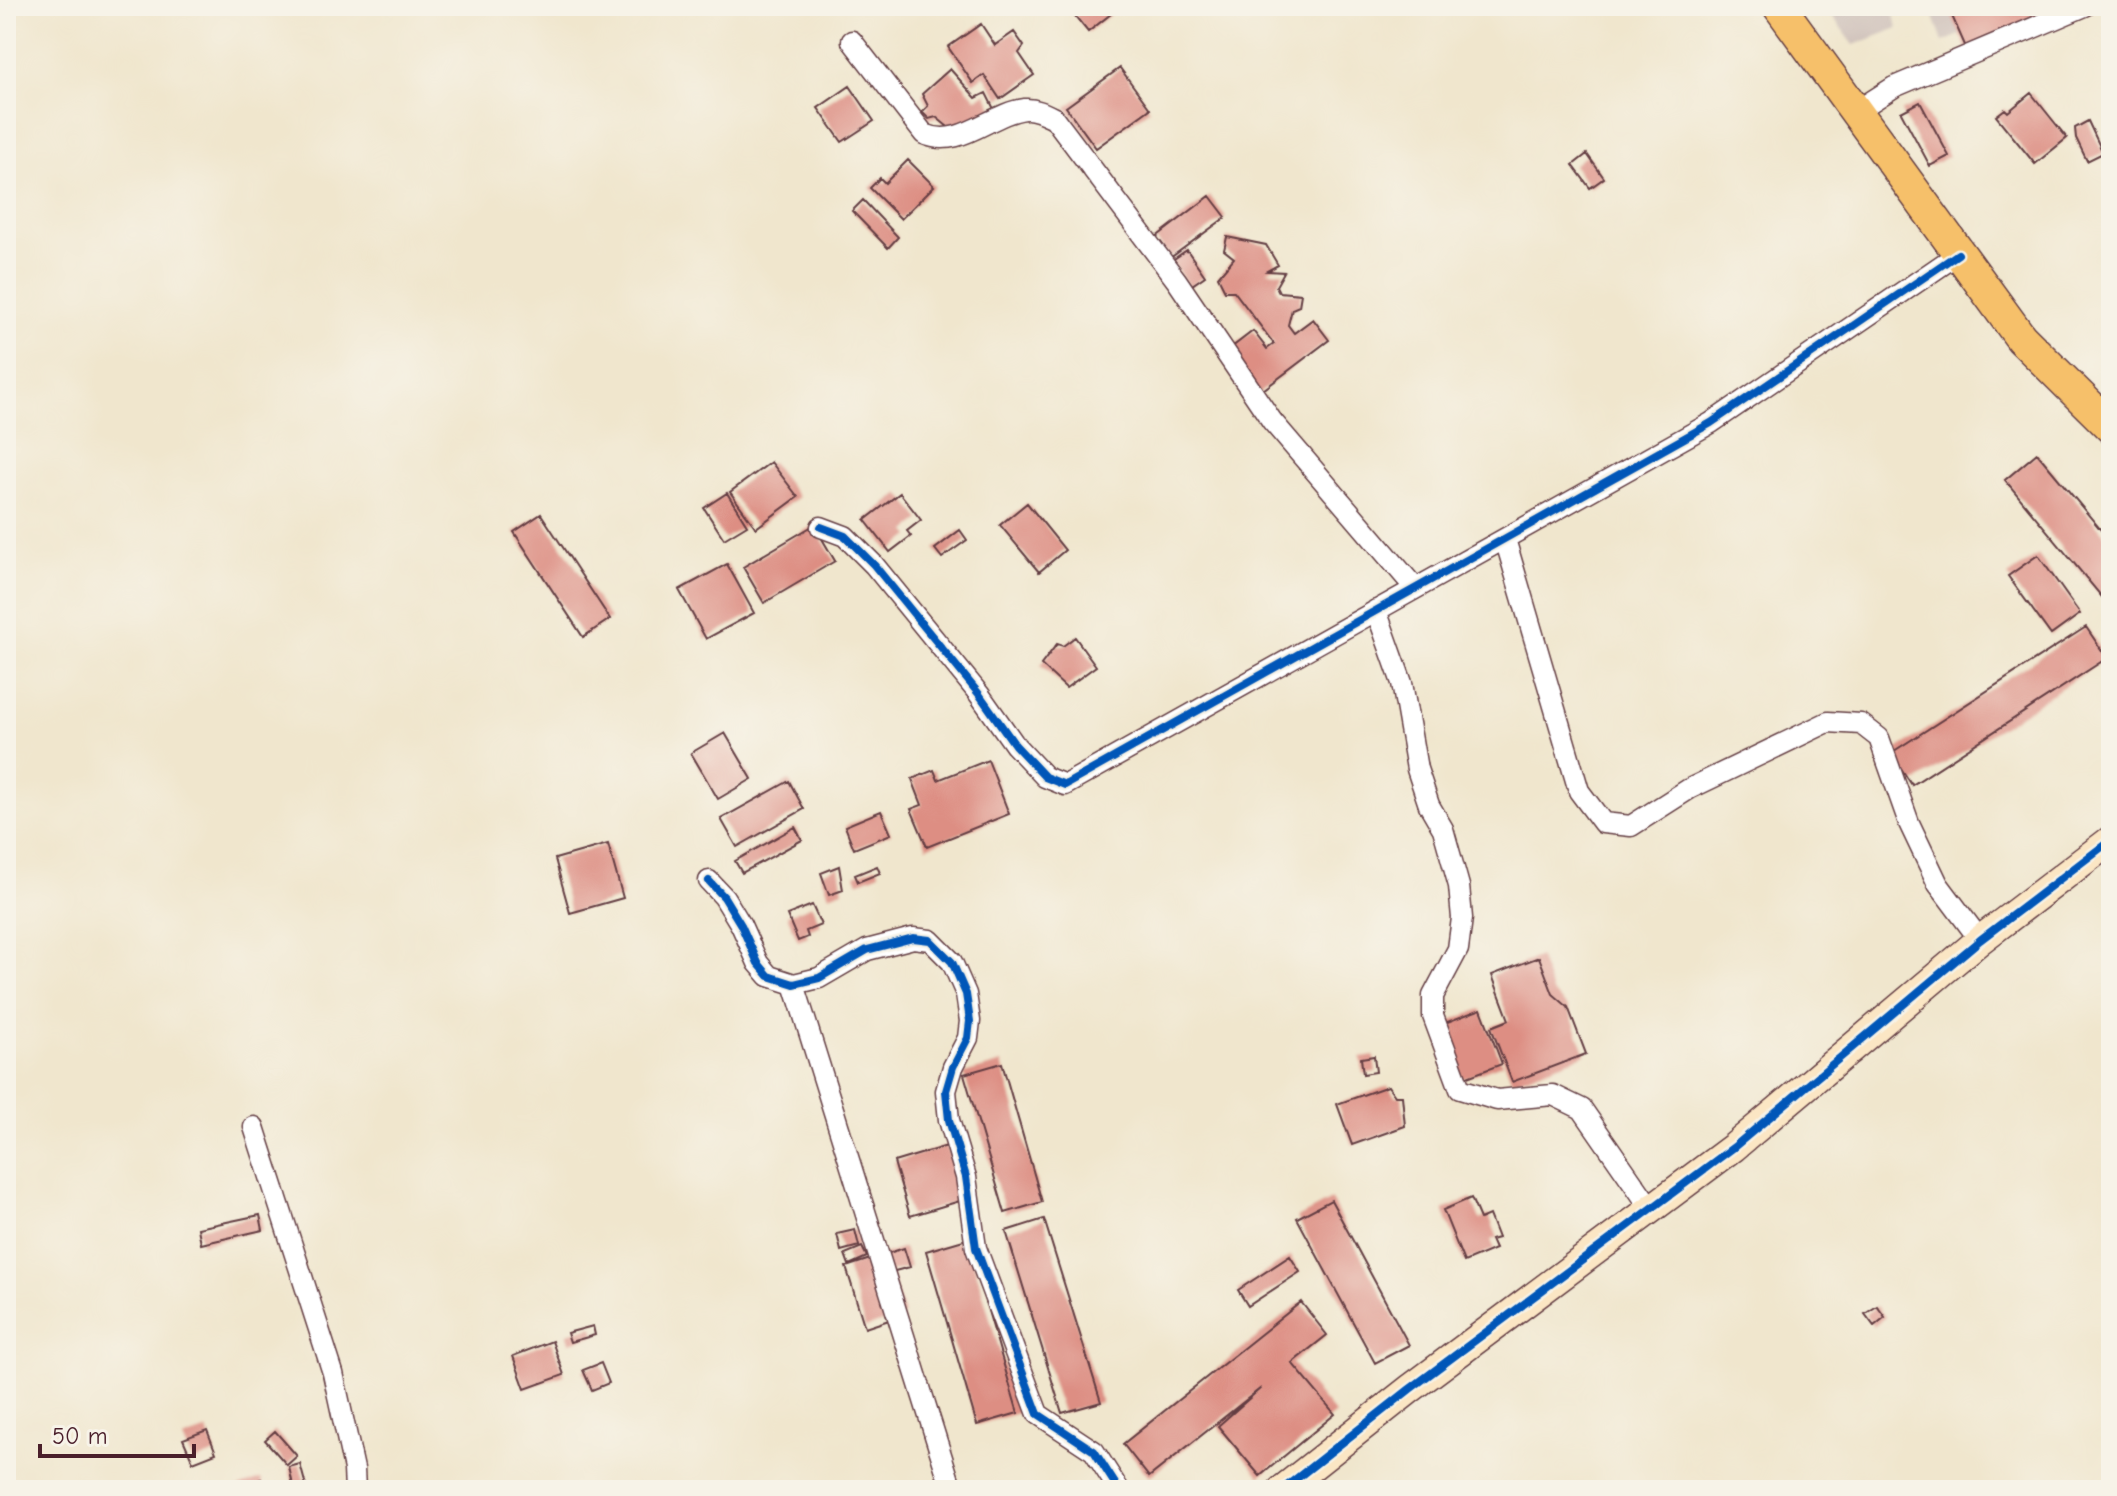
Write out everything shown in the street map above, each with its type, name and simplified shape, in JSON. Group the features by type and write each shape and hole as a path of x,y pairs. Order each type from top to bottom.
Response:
{"main road":[{"path":"1779,6 2021,338 2111,427"}],"street":[{"path":"1855,112 1894,87 2085,6"},
{"path":"852,41 924,134 936,139 952,138 1024,109 1054,118 1177,281 1272,421 1415,588"},
{"path":"821,527 845,536 874,565 979,694 1015,745 1057,785 1065,785 1711,423 1958,254"},
{"path":"1505,539 1579,791 1603,823 1631,826 1689,789 1828,722 1861,724 1879,738 1909,823 1938,884 1980,940"},
{"path":"1376,610 1402,683 1417,769 1429,805 1443,829 1459,886 1462,918 1458,949 1433,996 1433,1016 1460,1089 1497,1100 1553,1095 1582,1109 1652,1210"},
{"path":"1282,1490 1410,1389 1734,1147 1980,940 2111,840"},
{"path":"709,881 736,915 758,963 769,976 794,984 819,978 867,950 913,938 930,940 952,962 966,994 970,1021 968,1038 953,1067 946,1091 949,1120 966,1177 976,1248 1038,1414 1094,1451 1119,1490"},
{"path":"794,984 952,1490"},
{"path":"254,1127 333,1373 354,1469 355,1490"}],"shaded area":[{"path":"1825,6 1891,6 1898,28 1854,45"},
{"path":"1930,6 2031,6 1943,42"}],"building":[{"path":"1067,6 1121,6 1088,32"},
{"path":"1974,6 2039,6 2044,16 1967,50 1952,16"},
{"path":"981,24 995,45 1014,32 1024,46 1019,53 1034,75 1000,99 984,75 973,83 948,47"},
{"path":"1120,68 1150,109 1096,148 1066,107"},
{"path":"950,69 976,98 986,93 994,109 953,131 936,117 929,119 922,112 928,106 922,94"},
{"path":"850,86 874,121 842,142 818,108"},
{"path":"2031,93 2067,138 2035,164 1996,116 2005,109 2008,112"},
{"path":"1920,102 1949,156 1930,166 1901,112"},
{"path":"2088,121 2103,153 2087,161 2076,138 2075,128"},
{"path":"1587,154 1604,178 1590,188 1573,165"},
{"path":"908,160 934,186 901,219 870,188 880,178 885,183"},
{"path":"1210,196 1226,217 1170,258 1155,238"},
{"path":"863,200 898,237 888,248 852,211"},
{"path":"1227,237 1266,245 1278,265 1267,271 1284,272 1276,286 1279,292 1301,294 1299,306 1292,309 1288,325 1294,333 1313,319 1329,340 1259,393 1227,351 1253,331 1267,349 1274,344 1234,291 1225,291 1218,277 1234,258 1224,250"},
{"path":"1187,250 1205,276 1189,287 1171,261"},
{"path":"2037,453 2111,542 2111,608 2005,480"},
{"path":"771,462 798,497 756,528 730,492"},
{"path":"727,493 747,525 724,539 704,508"},
{"path":"900,493 921,520 907,531 911,536 890,552 865,520"},
{"path":"1027,503 1065,550 1039,572 1000,525"},
{"path":"541,514 610,619 583,637 514,532"},
{"path":"814,525 835,561 764,603 743,567"},
{"path":"960,530 967,540 942,558 935,549"},
{"path":"2038,555 2080,614 2051,635 2008,576"},
{"path":"727,564 754,613 706,639 679,590"},
{"path":"2086,627 2107,658 1912,785 1891,753"},
{"path":"1075,637 1096,666 1066,688 1041,665 1057,644 1063,646"},
{"path":"725,733 752,779 718,799 691,753"},
{"path":"988,760 1009,814 927,847 911,809 922,805 912,779 934,770 938,780"},
{"path":"789,781 804,809 737,847 721,819"},
{"path":"881,811 891,834 854,849 845,826"},
{"path":"795,827 802,840 742,873 735,861"},
{"path":"608,844 623,898 570,913 555,859"},
{"path":"839,866 843,890 829,895 821,873"},
{"path":"877,866 880,873 858,882 855,875"},
{"path":"812,905 821,925 806,931 808,937 798,941 787,915"},
{"path":"1539,957 1553,994 1568,1007 1586,1054 1512,1082 1491,1027 1509,1020 1492,975"},
{"path":"1481,1009 1502,1064 1462,1079 1442,1024"},
{"path":"1374,1056 1376,1072 1363,1074 1361,1058"},
{"path":"1002,1063 1042,1202 1005,1213 964,1074"},
{"path":"1388,1086 1395,1096 1402,1096 1405,1126 1352,1145 1337,1104"},
{"path":"947,1146 963,1200 910,1216 894,1162"},
{"path":"1471,1198 1480,1219 1489,1215 1498,1238 1491,1240 1495,1249 1464,1262 1443,1210"},
{"path":"1331,1200 1409,1345 1375,1363 1297,1218"},
{"path":"260,1215 263,1230 201,1244 198,1228"},
{"path":"1044,1219 1101,1402 1062,1413 1006,1231"},
{"path":"855,1230 859,1246 841,1251 837,1234"},
{"path":"967,1239 1018,1413 977,1425 926,1251"},
{"path":"862,1247 867,1257 849,1265 845,1254"},
{"path":"904,1248 910,1267 891,1272 904,1315 865,1328 846,1267"},
{"path":"1290,1256 1300,1272 1248,1306 1238,1290"},
{"path":"1301,1302 1327,1335 1292,1363 1335,1414 1260,1476 1218,1426 1261,1388 1149,1477 1123,1444"},
{"path":"1877,1306 1885,1317 1874,1326 1865,1314"},
{"path":"593,1326 595,1335 570,1342 567,1333"},
{"path":"552,1341 564,1375 525,1389 513,1356"},
{"path":"601,1363 609,1383 592,1390 583,1370"},
{"path":"207,1430 216,1453 193,1462 183,1439"},
{"path":"275,1431 297,1456 287,1465 265,1440"},
{"path":"300,1464 307,1490 294,1490 289,1467"},
{"path":"261,1479 265,1490 230,1490"}],"cycle path":[{"path":"821,527 845,536 874,565 979,694 1015,745 1045,777 1065,785 1711,423 1958,254"},
{"path":"1282,1490 1410,1389 1734,1147 1980,940 2111,840"},
{"path":"709,881 724,897 758,963 769,976 794,984 819,978 867,950 913,938 930,940 952,962 966,994 970,1021 968,1038 953,1067 946,1091 949,1120 966,1177 976,1248 1038,1414 1094,1451 1119,1490"}]}
